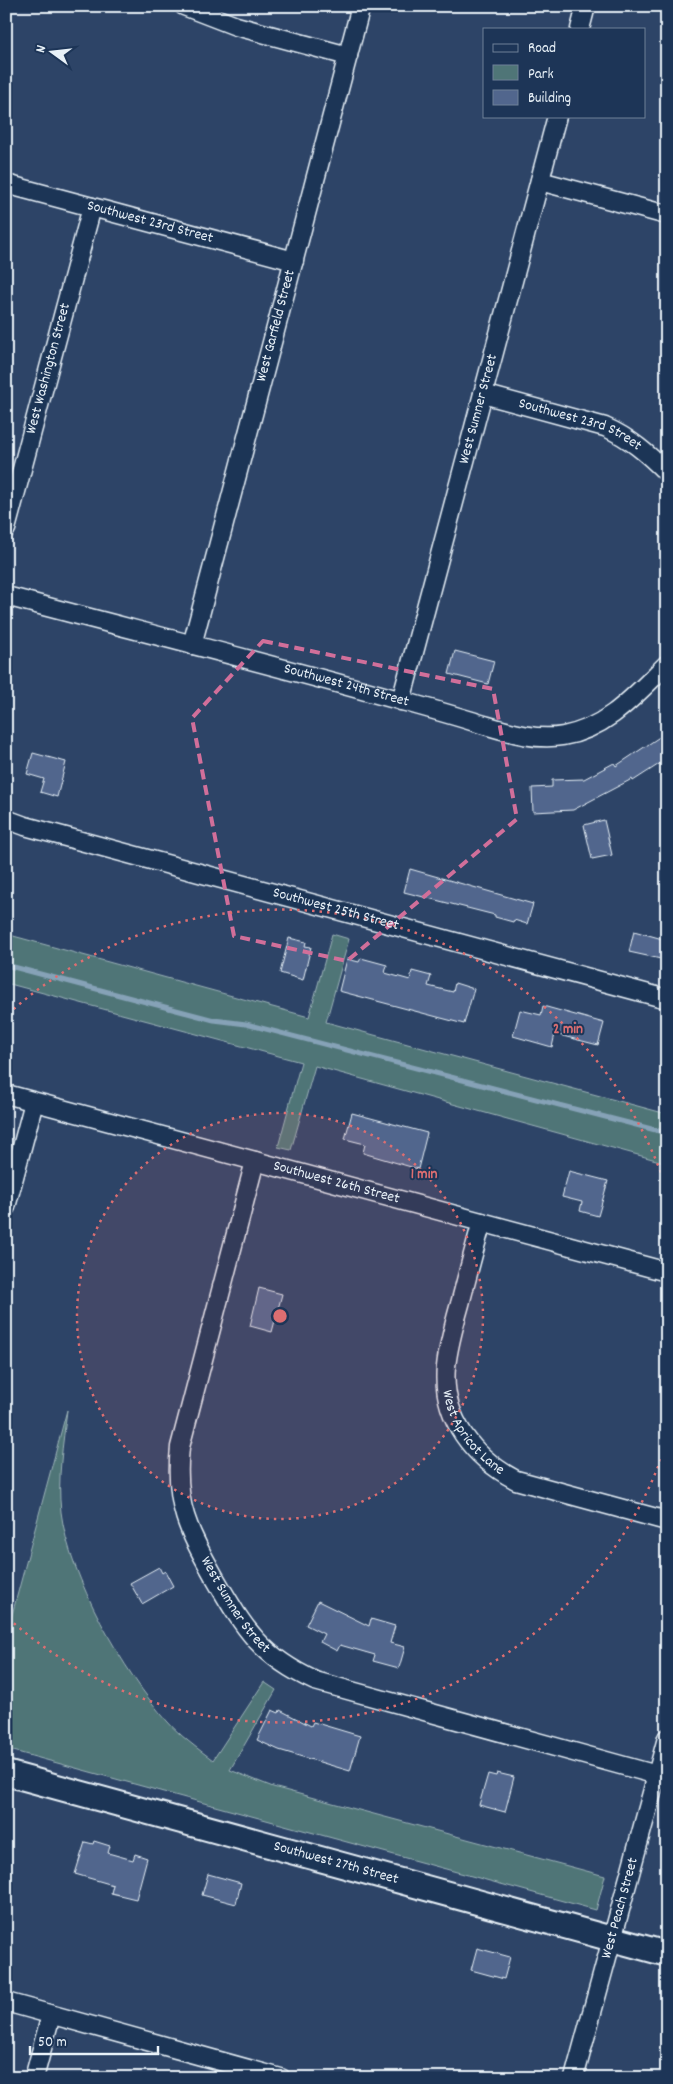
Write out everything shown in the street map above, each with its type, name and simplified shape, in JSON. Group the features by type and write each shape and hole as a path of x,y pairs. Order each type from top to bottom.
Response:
{"street":[{"path":"184,6 236,26 348,56"},
{"name":"West Garfield Street","path":"192,645 362,6"},
{"path":"580,28 586,6"},
{"name":"West Sumner Street","path":"402,700 556,118"},
{"path":"540,181 667,215"},
{"name":"Southwest 23rd Street","path":"6,184 294,261"},
{"name":"West Washington Street","path":"6,529 92,207"},
{"name":"Southwest 23rd Street","path":"483,394 613,430 638,445 667,473"},
{"name":"Southwest 24th Street","path":"6,596 402,700 520,735 541,738 583,731 602,722 619,710 667,664"},
{"name":"Southwest 25th Street","path":"6,819 25,826 667,1000"},
{"name":"Southwest 26th Street","path":"6,1094 667,1272"},
{"path":"6,1207 34,1102"},
{"name":"West Sumner Street","path":"256,1161 180,1447 178,1466 179,1492 183,1513 192,1536 245,1629 278,1661 315,1681 657,1775"},
{"name":"West Apricot Lane","path":"482,1222 450,1343 446,1368 449,1402 460,1430 483,1459 499,1471 516,1480 667,1521"},
{"name":"West Peach Street","path":"574,2078 667,1738"},
{"name":"Southwest 27th Street","path":"6,1773 667,1954"},
{"path":"6,2002 257,2074 281,2078"},
{"path":"34,2078 51,2015"}],"highlighted area":[{"path":"263,641 493,689 517,819 347,961 234,936 192,718"}],"green space":[{"path":"6,934 309,1017 332,934 349,939 326,1022 667,1114 667,1163 315,1066 291,1150 278,1147 301,1062 6,983"},
{"path":"67,1410 61,1461 60,1499 66,1537 75,1565 87,1594 117,1651 150,1701 177,1731 213,1760 264,1682 276,1690 230,1770 273,1787 605,1876 596,1910 6,1749 6,1637"}],"building":[{"path":"455,651 494,661 488,684 449,674"},
{"path":"667,732 667,759 633,781 632,779 573,810 533,812 532,788 552,787 552,780 584,779 614,763 616,766"},
{"path":"33,753 66,762 57,797 40,792 44,779 27,774"},
{"path":"604,820 612,855 592,859 584,825"},
{"path":"410,869 533,904 527,924 514,920 513,922 495,917 495,915 404,892"},
{"path":"634,931 666,940 661,959 629,952"},
{"path":"289,938 306,942 305,946 311,947 303,980 280,973"},
{"path":"361,958 387,965 385,973 410,980 412,971 431,976 428,986 453,992 455,983 474,989 464,1024 339,991 347,959 359,962"},
{"path":"543,1006 604,1023 598,1045 555,1034 552,1047 513,1036 520,1010 541,1015"},
{"path":"352,1113 427,1133 418,1169 363,1153 365,1144 345,1139"},
{"path":"569,1171 608,1181 598,1216 580,1211 582,1202 562,1197"},
{"path":"259,1288 282,1294 272,1332 250,1326"},
{"path":"159,1567 162,1573 165,1571 173,1586 142,1604 130,1583"},
{"path":"318,1601 369,1626 371,1619 395,1626 390,1643 405,1647 399,1668 373,1661 375,1655 340,1645 337,1651 320,1642 324,1634 306,1625"},
{"path":"272,1710 279,1713 280,1710 311,1726 313,1722 360,1736 350,1771 279,1750 257,1740"},
{"path":"497,1773 514,1777 505,1812 479,1805 488,1774 496,1776"},
{"path":"94,1841 110,1846 108,1853 133,1860 135,1854 147,1858 136,1899 111,1893 113,1885 75,1874 85,1842 93,1844"},
{"path":"208,1874 241,1883 236,1904 202,1895"},
{"path":"477,1948 510,1957 504,1979 471,1970"}],"waterway":[{"path":"6,965 214,1020 246,1024 667,1133"}]}
